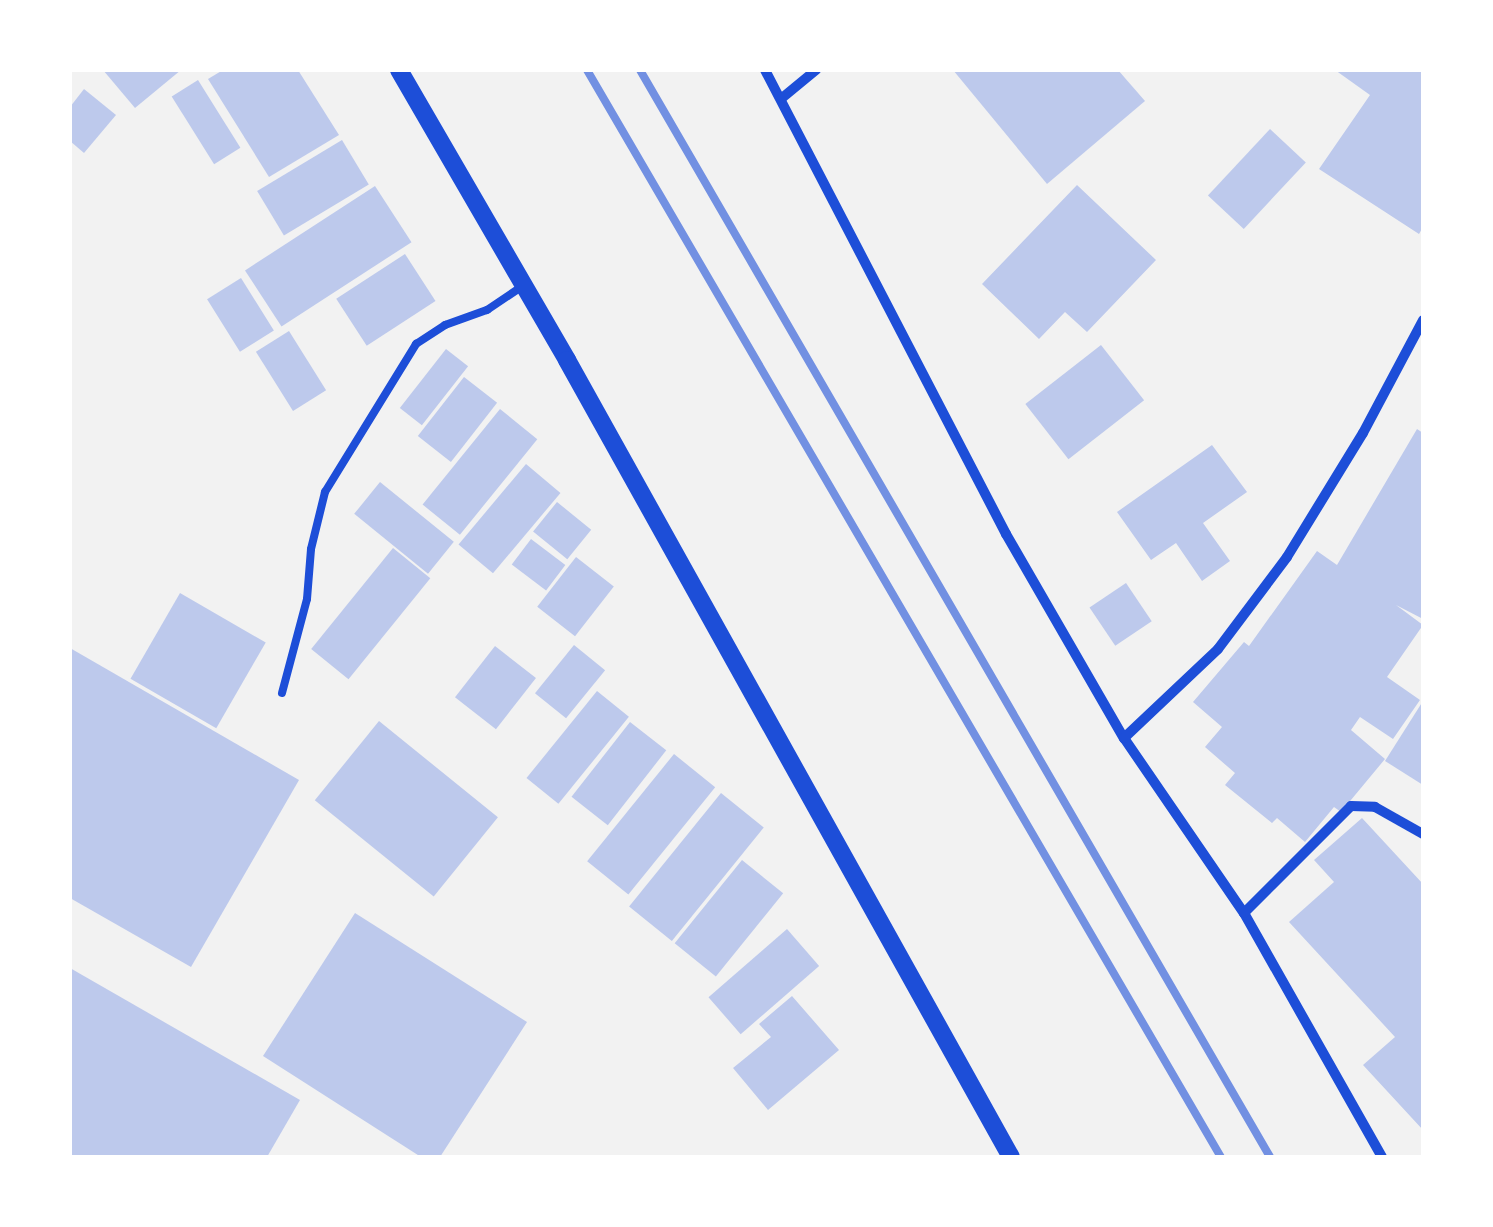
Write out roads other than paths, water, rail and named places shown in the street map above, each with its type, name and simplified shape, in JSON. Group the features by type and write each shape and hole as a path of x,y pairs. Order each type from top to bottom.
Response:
{"street":[{"path":"399,70 524,285 1011,1157"},
{"path":"765,70 1006,534 1124,738 1244,914 1382,1157"},
{"path":"782,98 816,70"},
{"path":"1124,738 1218,649 1286,557 1363,432 1423,320"},
{"path":"1244,914 1351,806 1375,806 1423,834"}],"lane":[{"path":"282,693 307,600 311,549 325,492 416,344 445,325 487,310 524,285"}],"railway":[{"path":"587,70 1221,1157"},
{"path":"640,70 1270,1157"}]}
